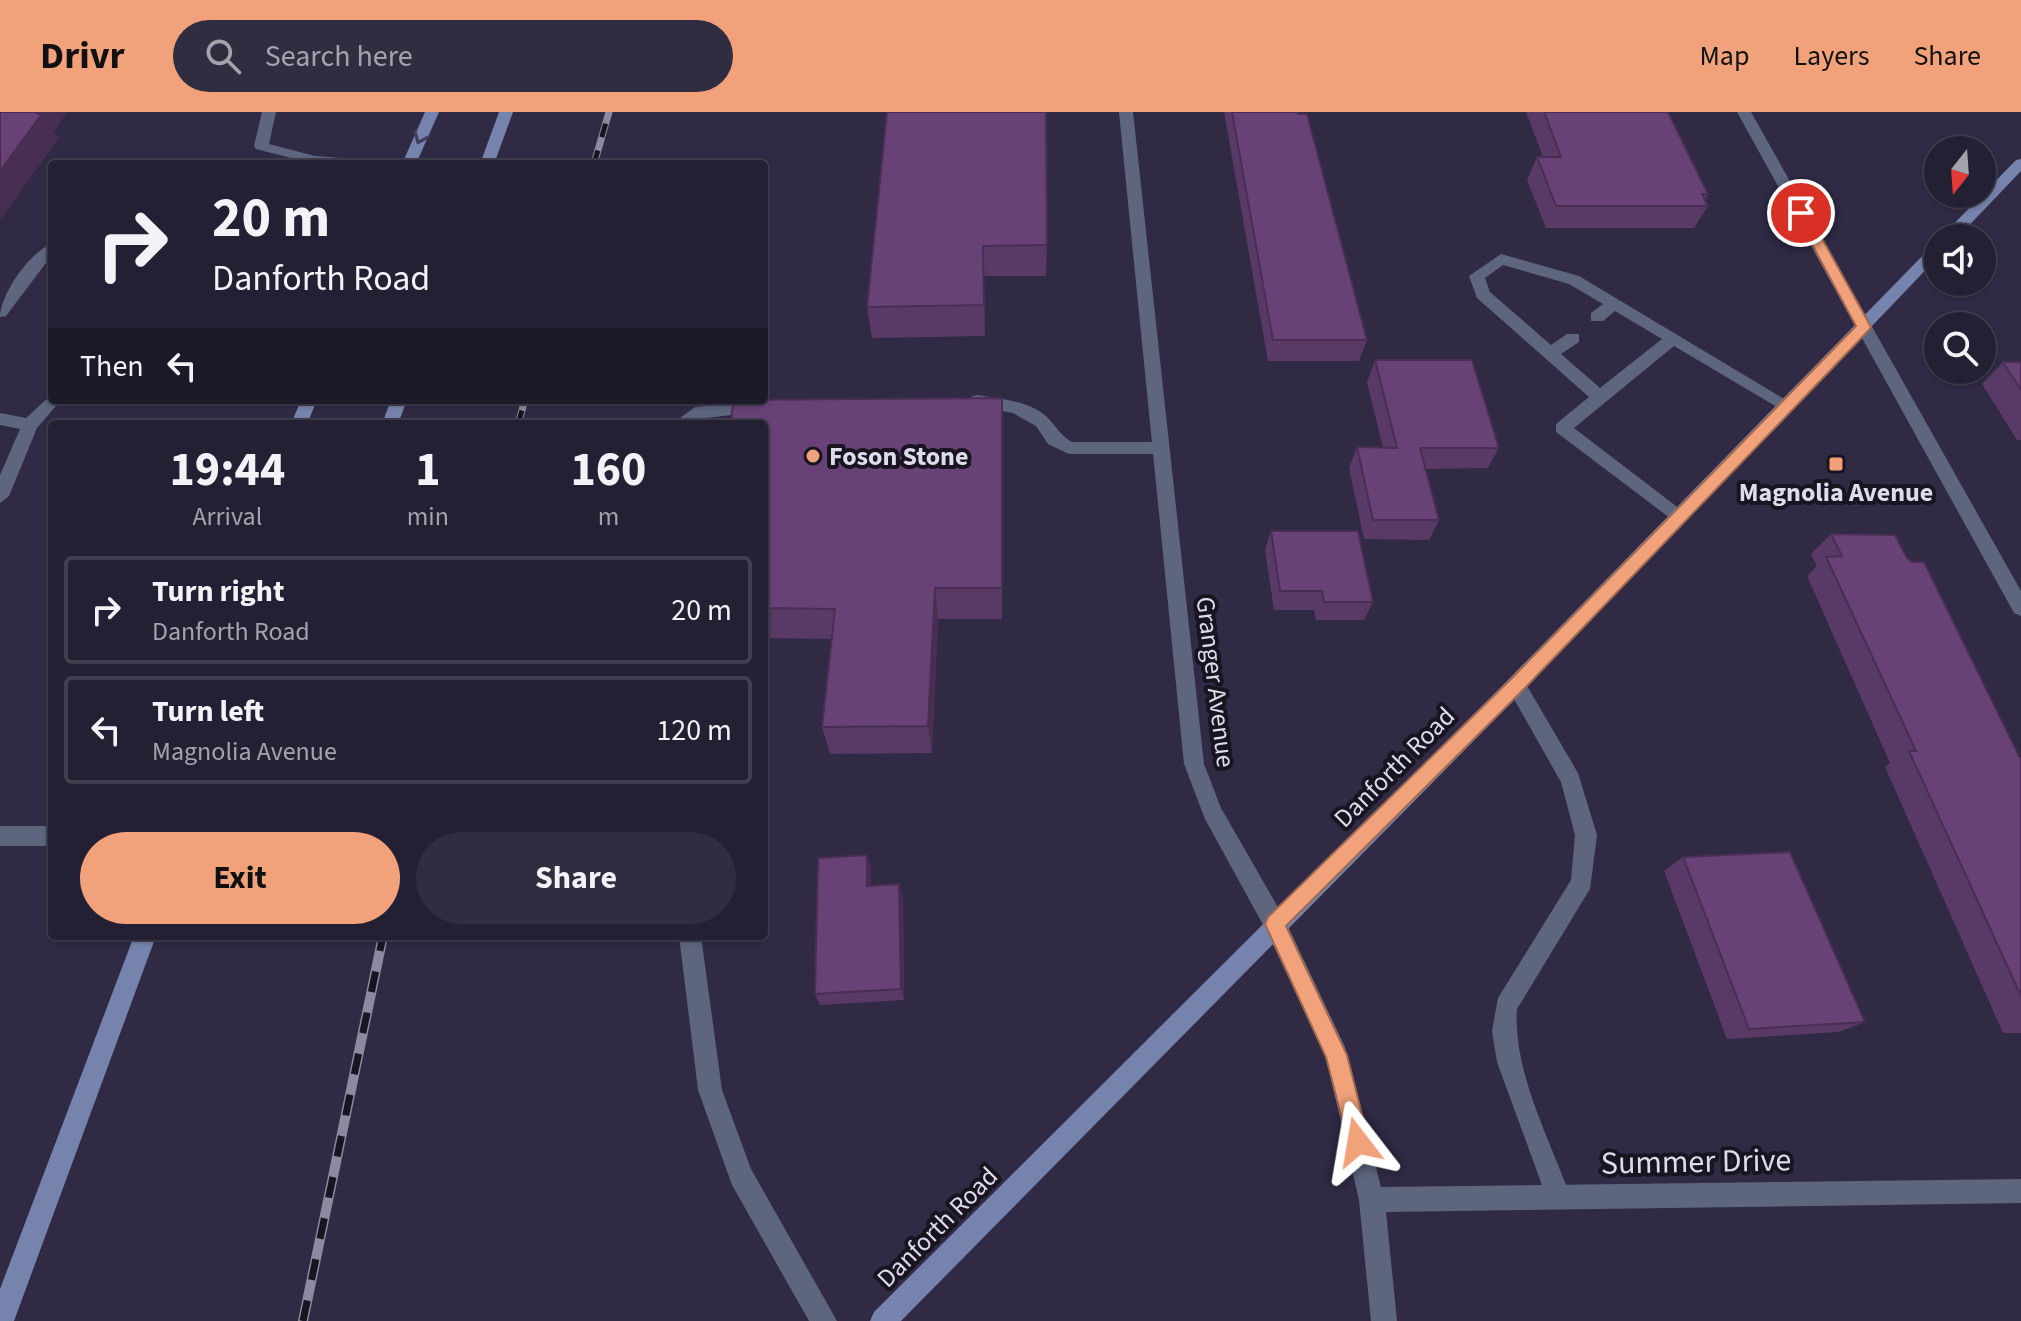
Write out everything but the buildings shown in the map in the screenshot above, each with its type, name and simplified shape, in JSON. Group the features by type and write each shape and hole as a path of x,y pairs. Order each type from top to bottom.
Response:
{"main road":[{"path":"411,160 432,112"},
{"path":"488,160 506,112"},
{"path":"1962,224 2021,163"},
{"name":"Danforth Road","path":"883,1321 1516,685 1924,263"},
{"path":"1,1321 144,940"}],"street":[{"path":"269,112 261,146 315,160"},
{"name":"Granger Avenue","path":"1126,112 1194,764 1212,812 1275,924 1337,1055 1372,1200 1384,1321"},
{"path":"1744,112 2021,608"},
{"path":"0,312 48,251"},
{"path":"1600,397 1483,294 1477,276 1501,259 1574,280 1788,406"},
{"path":"1556,293 1574,280"},
{"path":"1597,317 1615,303"},
{"path":"1513,322 1528,312"},
{"path":"1549,354 1573,338"},
{"path":"1673,339 1562,428 1680,516"},
{"path":"960,402 990,401 1017,408 1042,422 1054,440 1069,448 1161,448"},
{"path":"0,496 30,425 49,404"},
{"path":"685,420 695,413 717,408 777,407"},
{"path":"0,419 30,425"},
{"path":"1516,685 1571,780 1586,835 1582,882 1506,1006 1504,1031 1509,1062 1558,1196"},
{"path":"0,836 48,836"},
{"path":"691,940 710,1090 741,1176 824,1321"},
{"name":"Summer Drive","path":"1372,1200 2021,1191"}],"railway":[{"path":"595,160 609,112"},
{"path":"519,420 524,404"},
{"path":"303,1321 382,940"}],"place":[{"name":"Foson Stone","path":"813,456"},
{"name":"Magnolia Avenue","path":"1836,464"}],"route":[{"path":"1358,1142 1337,1055 1275,924 1516,685 1864,327 1801,213"}]}
